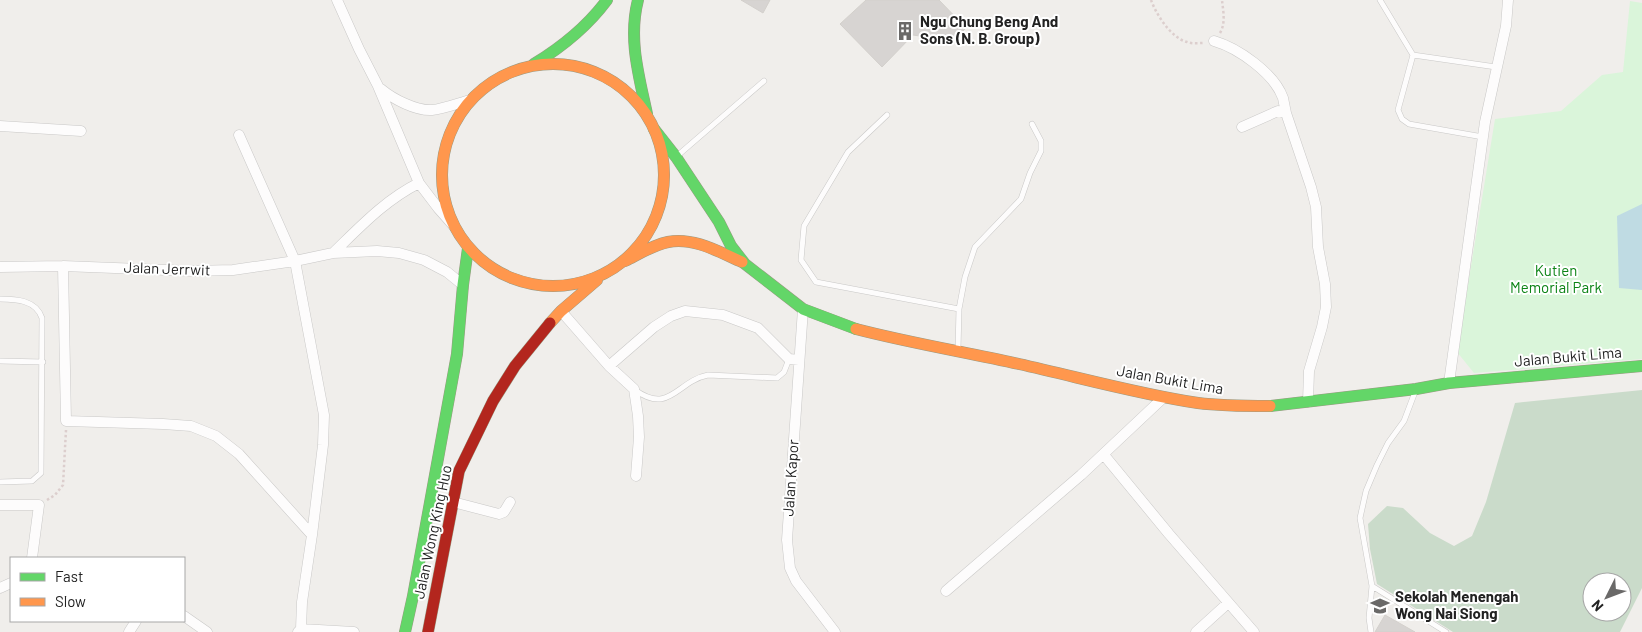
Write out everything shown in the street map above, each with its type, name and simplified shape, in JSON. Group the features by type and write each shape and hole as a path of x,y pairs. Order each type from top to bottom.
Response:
{"main road":[{"path":"532,66 558,49 582,28 607,0"},
{"path":"638,0 633,33 636,61 647,116"},
{"path":"565,64 597,73 626,91 647,116 718,222 731,246 745,264 711,247 689,242 669,241 625,261 601,277 566,286 530,285 496,271 468,248 453,225 444,200 441,173 445,146 455,122 470,100 488,84 509,73 532,66 565,64"},
{"path":"625,261 645,240 658,214 664,186 663,156 654,129"},
{"name":"Jalan Wong King Huo","path":"405,632 457,354 468,248"},
{"name":"Jalan Bukit Lima","path":"745,264 803,310 856,329 903,341 958,350 1164,397 1199,403 1232,406 1270,406 1416,389 1449,382 1642,366"},
{"name":"Jalan Wong King Huo","path":"428,632 459,472 493,401 515,366 536,339 561,311 601,277"}],"street":[{"path":"337,0 378,86 419,182 453,225"},
{"path":"1449,382 1483,136 1506,26 1508,0"},
{"path":"1214,41 1233,49 1264,70 1279,91 1283,98 1286,114 1316,206 1318,247 1326,284 1326,308 1309,371 1308,402"},
{"path":"378,86 391,98 431,110 470,100"},
{"path":"1242,127 1278,111 1286,114"},
{"path":"0,126 81,131"},
{"path":"239,135 295,262 324,416 323,445 299,630 354,632"},
{"path":"333,253 385,204 419,182"},
{"name":"Jalan Jerrwit","path":"0,267 63,266 192,271 233,270 295,262 333,253 377,251 399,253 424,260 447,272 463,286"},
{"path":"63,266 66,421 191,426 216,436 238,454 312,535"},
{"name":"Jalan Kapor","path":"803,310 794,359 787,540 790,568 796,581 835,632"},
{"path":"561,311 609,366 634,389 639,437 636,476"},
{"path":"609,366 654,328 671,316 686,311 723,315 758,328 794,359"},
{"path":"946,591 1104,455 1164,397"},
{"path":"1104,455 1254,632"},
{"path":"453,502 500,514 504,512 510,502"},
{"path":"0,505 39,505 32,557"},
{"path":"1196,632 1228,603"},
{"path":"185,617 206,632"}],"lane":[{"path":"1380,0 1413,55 1496,67"},
{"path":"1413,55 1398,110 1398,114 1402,119 1410,124 1483,136"},
{"path":"676,157 764,81"},
{"path":"887,115 848,152 815,207 804,226 801,260 816,282 959,309"},
{"path":"958,350 959,309 965,277 975,247 1021,199 1030,173 1041,151 1041,141 1032,124"},
{"path":"0,299 18,300 33,306 40,313 42,318 43,362 41,473 32,481 0,482"},
{"path":"634,389 644,396 662,400 672,396 691,381 708,375 777,378 794,359"},
{"path":"0,362 43,362"},
{"path":"1371,632 1369,618 1372,586 1360,518 1366,491 1377,465 1388,443 1404,422 1416,389"},
{"path":"1372,586 1446,632"}],"path":[{"path":"1151,0 1160,20 1180,38 1188,42 1207,43 1214,41 1222,29 1222,0"},
{"path":"39,505 55,495 63,485 66,421"}],"green space":[{"name":"Kutien Memorial Park","path":"1630,1 1642,3 1642,359 1474,373 1457,352 1495,119 1561,111 1602,75 1623,72"},
{"path":"1642,390 1642,588 1632,608 1632,572 1582,572 1582,622 1625,622 1620,632 1453,632 1377,584 1370,549 1368,524 1387,506 1403,508 1430,533 1454,546 1472,536 1486,502 1515,403"}],"water":[{"path":"1642,204 1642,290 1619,288 1617,216"}],"building":[{"path":"741,0 770,0 763,13"},
{"name":"Ngu Chung Beng And Sons (N. B. Group)","path":"866,0 939,0 966,28 953,41 913,35 882,67 840,24"},
{"path":"1385,615 1415,632 1375,632"}],"traffic: fast":[{"path":"534,64 574,36 607,0"},
{"path":"638,0 635,15 634,43 647,114"},
{"path":"654,129 676,157 719,222 731,246 745,264 803,309 856,329"},
{"path":"405,632 457,354 468,248"},
{"path":"1270,406 1416,389 1449,383 1642,366"}],"traffic: slow":[{"path":"553,64 575,66 595,72 623,89 639,105 656,133 662,153 664,175 662,197 656,217 639,245 623,261 595,278 575,284 553,286 531,284 511,278 483,261 467,245 450,217 444,197 442,175 444,153 450,133 467,105 483,89 511,72 531,66 553,64"},
{"path":"625,261 657,245 678,241 697,243 742,262"},
{"path":"550,323 597,280"},
{"path":"856,329 1176,399 1216,405 1270,406"}],"traffic: jam":[{"path":"428,632 459,471 493,401 515,366 550,323"}],"place":[{"name":"Ngu Chung Beng And Sons (N. B. Group)","path":"905,31"},
{"name":"Sekolah Menengah Wong Nai Siong","path":"1380,606"}]}
